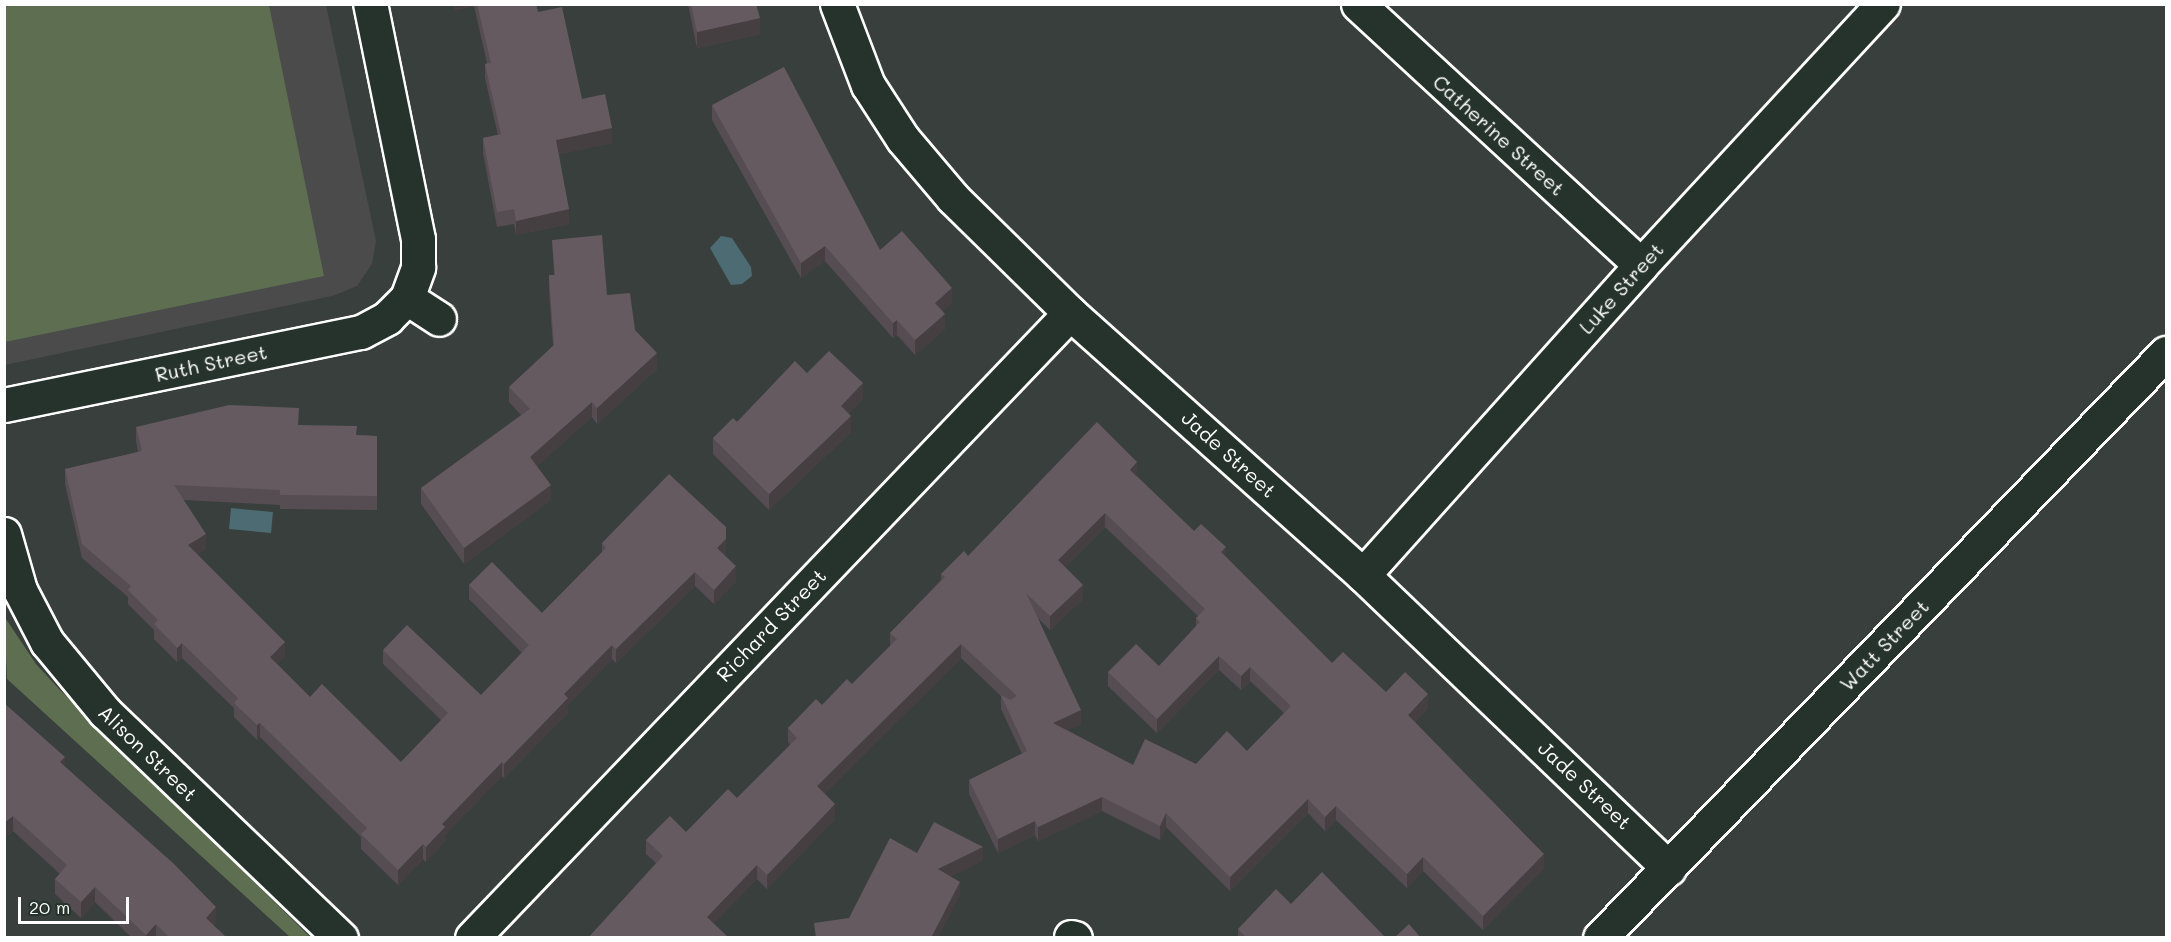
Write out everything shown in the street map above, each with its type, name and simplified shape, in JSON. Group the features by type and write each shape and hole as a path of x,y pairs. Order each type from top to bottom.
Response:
{"street":[{"name":"Ruth Street","path":"4,405 361,332 387,318 407,298 418,267 418,239 370,4"},
{"name":"Jade Street","path":"837,4 868,85 903,140 953,198 1070,313 1363,575 1669,868"},
{"name":"Catherine Street","path":"1358,4 1641,265"},
{"name":"Luke Street","path":"1363,575 1641,265 1882,4"},
{"path":"407,298 439,319"},
{"name":"Richard Street","path":"472,938 1070,313"},
{"name":"Watt Street","path":"1600,938 2164,359"},
{"name":"Alison Street","path":"4,534 20,590 47,642 105,712 341,938"}],"shaded area":[{"path":"4,5 326,5 376,241 372,264 357,286 332,296 5,365"}],"green space":[{"path":"5,4 269,5 324,276 5,342"},
{"path":"4,616 36,664 60,690 310,937 290,937 7,679"}],"water":[{"path":"721,236 732,238 751,267 752,276 742,284 731,285 710,248"},
{"path":"231,508 273,512 271,533 229,529"}],"building":[{"path":"477,4 536,4 538,12 562,7 582,99 605,94 612,128 556,140 569,209 516,221 514,209 497,212 483,138 501,134 485,64 491,63"},
{"path":"691,4 756,4 760,18 697,32"},
{"path":"784,67 880,250 902,231 952,288 935,303 945,314 915,340 897,320 893,323 825,246 801,263 712,105"},
{"path":"602,235 607,295 630,293 635,330 657,353 597,408 592,402 530,457 551,485 464,548 421,488 530,409 509,387 554,345 549,275 555,275 552,240"},
{"path":"829,351 863,383 841,406 851,416 769,494 713,438 733,418 737,422 795,361 807,373"},
{"path":"229,405 299,408 298,425 357,426 356,435 377,436 377,496 280,495 280,490 174,485 206,534 188,545 285,642 270,657 310,697 322,684 401,762 448,713 383,650 407,625 481,695 529,645 469,585 492,562 542,613 606,548 602,543 669,474 726,527 726,539 717,548 736,566 714,590 695,572 616,649 612,645 564,694 568,698 442,824 445,827 426,847 423,844 398,870 361,834 367,828 260,723 257,725 234,703 238,698 182,643 177,648 154,624 158,620 128,590 131,586 82,544 65,469 142,451 136,427"},
{"path":"1097,422 1137,462 1130,470 1194,531 1201,524 1226,547 1221,552 1332,663 1343,652 1386,692 1405,672 1428,694 1408,715 1544,854 1483,916 1423,857 1407,874 1336,806 1325,817 1308,799 1230,877 1166,813 1160,826 1102,797 1038,827 1035,821 998,839 969,780 1027,751 1001,695 1010,700 1017,696 961,644 817,786 835,804 767,875 757,865 707,917 729,938 588,938 663,856 646,840 670,816 686,832 728,789 737,798 797,738 788,728 816,699 822,705 847,679 852,684 897,639 890,633 945,577 941,574 964,551 968,556","holes":["1105,513 1205,609 1196,618 1200,622 1159,666 1136,644 1108,672 1157,719 1219,656 1241,676 1250,667 1291,706 1247,751 1227,731 1196,764 1145,739 1133,765 1053,723 1081,710 1026,593 1050,616 1083,585 1058,560"]},
{"path":"4,703 65,757 60,762 174,864 216,907 206,918 227,938 170,938 156,924 146,935 95,887 81,902 55,879 67,865 13,816 4,823"},
{"path":"934,822 983,847 938,869 960,882 931,938 816,938 814,923 849,918 890,838 917,853"},
{"path":"1322,872 1386,938 1247,938 1238,929 1276,889 1291,904"},
{"path":"1409,924 1421,938 1394,938"}]}
